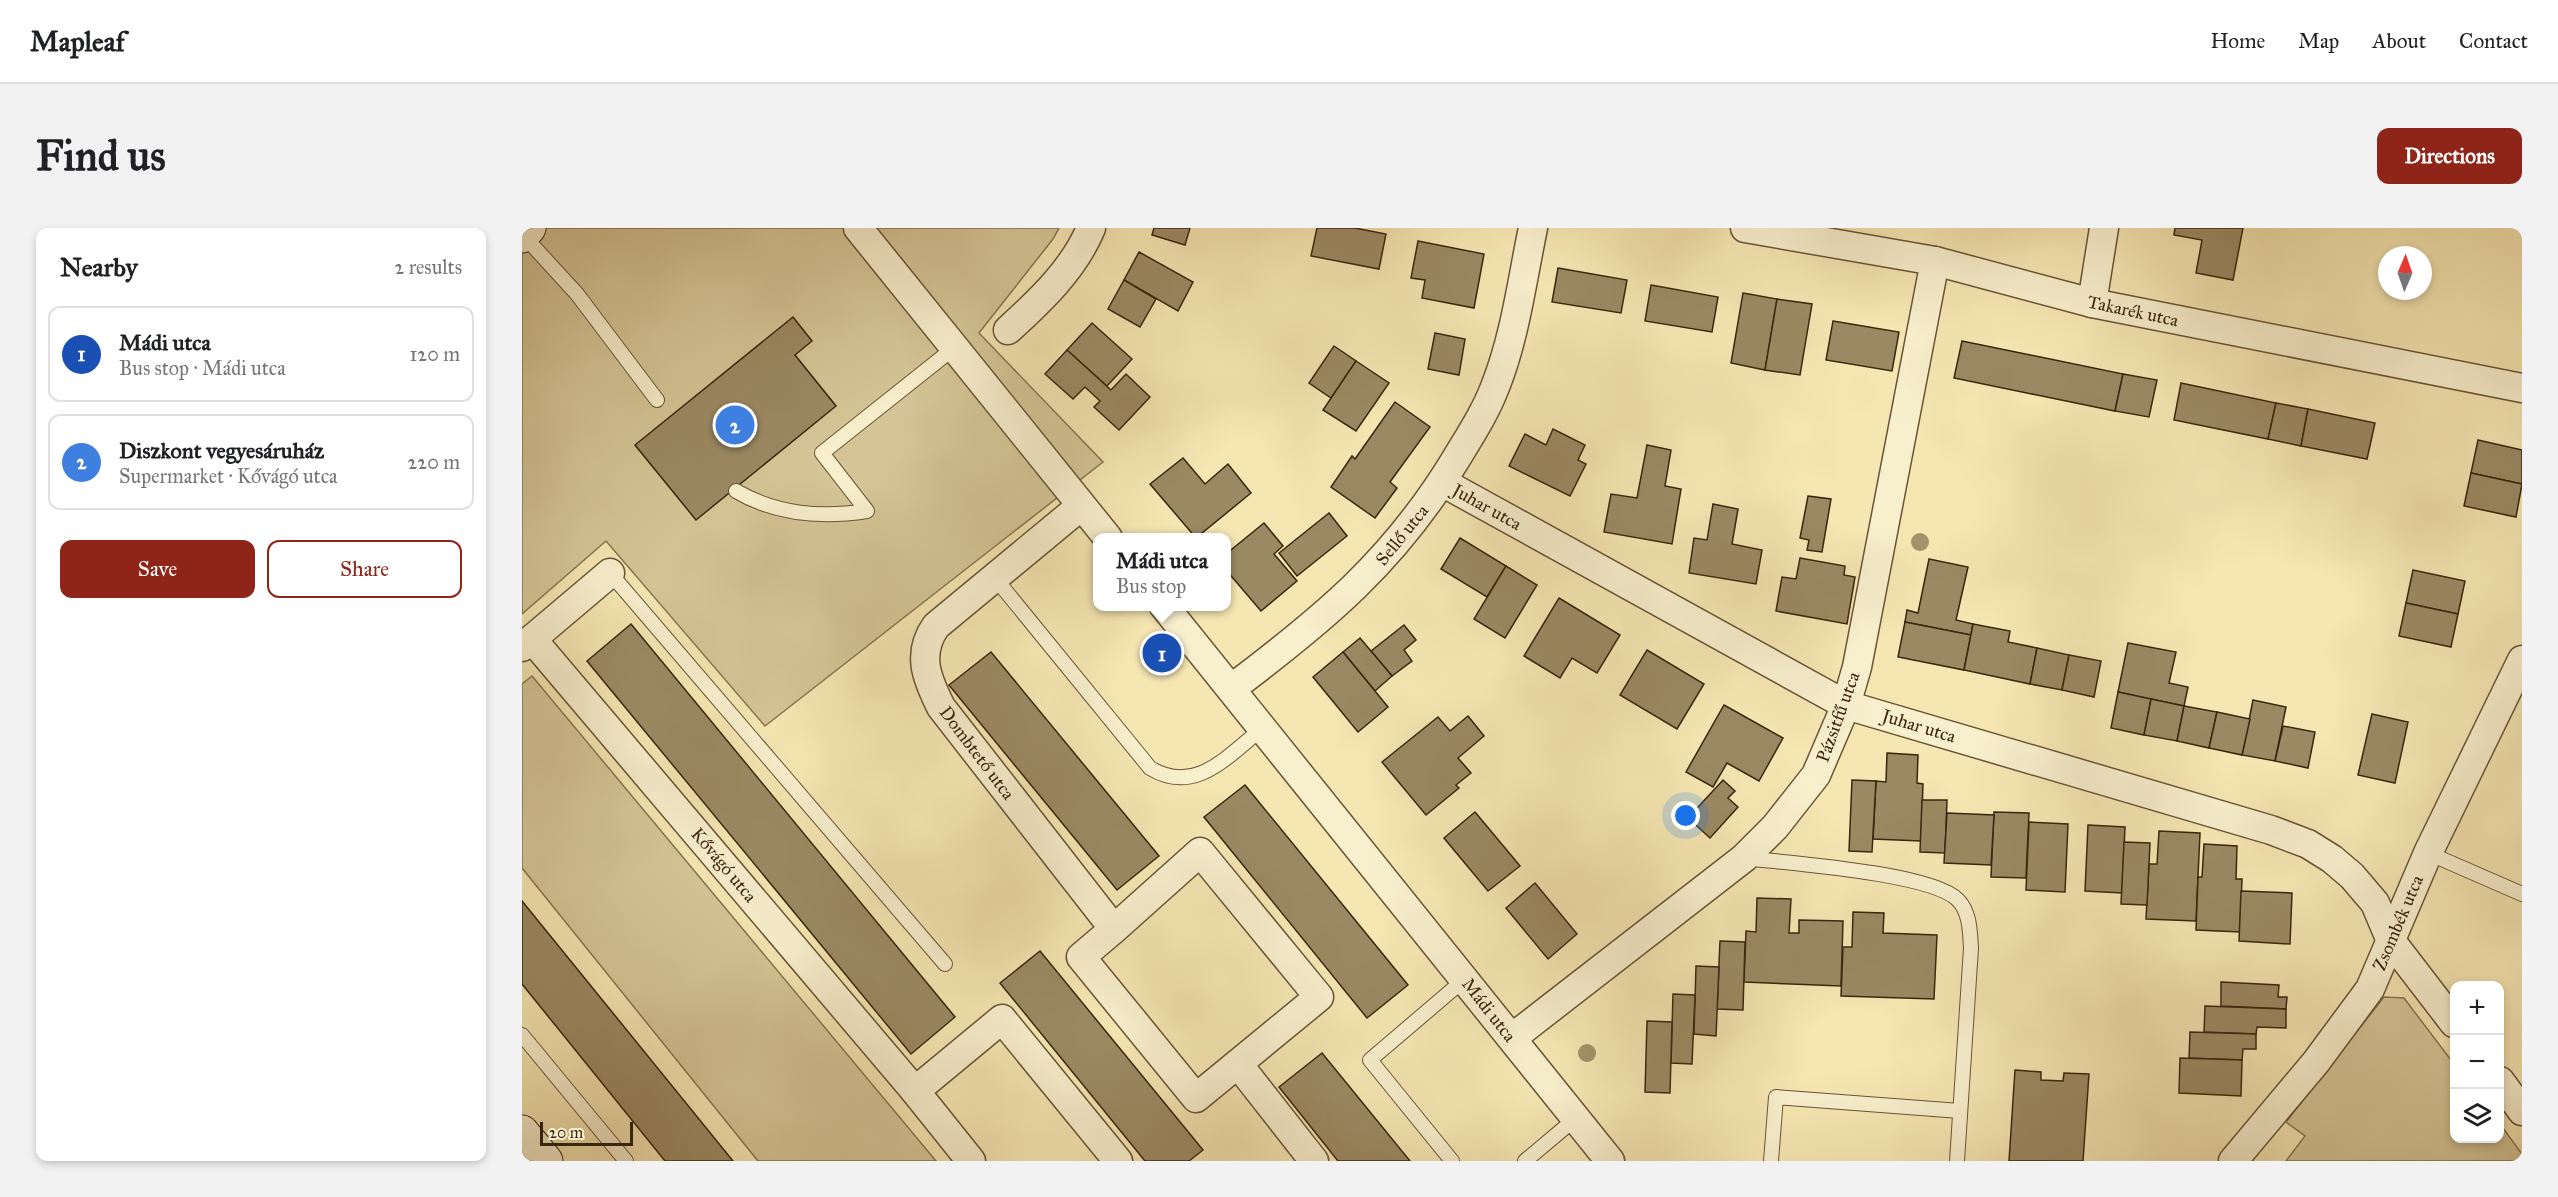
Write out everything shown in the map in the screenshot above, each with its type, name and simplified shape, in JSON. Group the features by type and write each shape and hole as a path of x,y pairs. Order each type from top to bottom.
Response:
{"street":[{"path":"858,228 1105,533"},
{"path":"1008,330 1056,284 1086,240 1091,228"},
{"name":"Sellő utca","path":"1232,688 1306,631 1362,582 1397,545 1442,482 1495,388 1510,340 1533,228"},
{"name":"Takarék utca","path":"1745,228 1935,261 2092,303 2522,388"},
{"path":"2092,303 2104,228"},
{"name":"Pázsitfű utca","path":"1512,1038 1744,858 1795,805 1816,775 1846,705 1857,667 1935,261"},
{"name":"Juhar utca","path":"1442,482 1846,705 2271,830 2308,844 2332,859 2352,876 2374,903 2391,941 2450,1018"},
{"name":"Dombtető utca","path":"1082,506 936,626 929,635 924,648 924,662 929,683 941,707 1114,929"},
{"name":"Kővágó utca","path":"610,573 527,643 915,1091 971,1161"},
{"name":"Mádi utca","path":"1168,611 1610,1161"},
{"name":"Zsombék utca","path":"2233,1161 2316,1062 2370,989 2428,853 2519,673"},
{"path":"1200,852 1319,998 1196,1098 1081,957 1114,929 1200,852"},
{"path":"915,1091 1002,1019 1118,1161"},
{"path":"1238,1064 1314,1161"},
{"path":"2504,1088 2522,1111"},
{"path":"522,1132 546,1161"}],"lane":[{"path":"525,233 577,294 657,400"},
{"path":"736,491 749,498 796,513 829,516 867,511 822,453 954,348"},
{"path":"610,573 945,964"},
{"path":"995,578 1150,768 1161,775 1173,778 1195,777 1263,728"},
{"path":"2428,853 2522,894"},
{"path":"1744,858 1916,880 1949,892 1960,901 1966,913 1971,948 1956,1161"},
{"path":"1452,1161 1370,1060 1465,979"},
{"path":"522,1035 626,1161"},
{"path":"1771,1161 1776,1097 1960,1111"},
{"path":"1525,1161 1575,1119"}],"shaded area":[{"path":"522,228 1059,228 1053,239 979,333 1103,462 765,726 606,541 522,614"},
{"path":"532,676 936,1161 758,1161 522,868 522,684"},
{"path":"2384,997 2404,998 2450,1059 2450,1143 2504,1143 2504,1129 2522,1154 2522,1161 2286,1161 2305,1136 2286,1122"}],"building":[{"path":"1154,228 1190,228 1185,245 1152,235"},
{"path":"1317,228 1355,228 1386,234 1379,269 1311,256"},
{"path":"2175,228 2243,228 2233,280 2196,273 2202,240 2174,235"},
{"path":"1418,241 1484,254 1474,308 1422,298 1425,280 1411,278"},
{"path":"1139,252 1193,282 1178,311 1124,280"},
{"path":"1558,268 1627,280 1621,313 1552,302"},
{"path":"1124,280 1156,299 1140,327 1108,309"},
{"path":"1651,285 1718,297 1712,332 1645,321"},
{"path":"1743,293 1777,299 1765,370 1731,363"},
{"path":"1777,299 1812,304 1800,375 1765,370"},
{"path":"793,317 812,341 795,355 836,406 696,520 635,445"},
{"path":"1833,321 1899,332 1892,371 1826,360"},
{"path":"1092,323 1132,359 1107,386 1067,350"},
{"path":"1435,333 1465,339 1459,375 1428,369"},
{"path":"1962,341 2123,374 2115,411 1954,378"},
{"path":"1334,346 1356,361 1331,398 1309,383"},
{"path":"1067,350 1111,390 1126,374 1150,397 1119,430 1094,407 1100,401 1085,387 1073,399 1045,374"},
{"path":"1356,361 1389,383 1356,431 1323,410"},
{"path":"2123,374 2157,380 2149,417 2115,411"},
{"path":"2181,383 2276,403 2268,439 2174,420"},
{"path":"1395,402 1430,427 1390,482 1397,488 1375,518 1331,487 1352,456 1355,459"},
{"path":"2276,403 2308,409 2301,446 2268,439"},
{"path":"2308,409 2375,423 2367,459 2301,446"},
{"path":"1553,429 1585,445 1578,460 1586,464 1570,496 1509,466 1525,434 1546,445"},
{"path":"2478,440 2522,450 2522,484 2471,473"},
{"path":"1647,445 1671,450 1665,486 1681,489 1672,544 1604,532 1611,494 1637,498"},
{"path":"1183,458 1205,484 1228,464 1251,493 1202,533 1192,533 1150,484"},
{"path":"2471,473 2522,484 2516,517 2464,506"},
{"path":"1808,496 1831,499 1822,552 1807,550 1809,540 1800,538"},
{"path":"1713,504 1738,509 1732,544 1762,550 1756,584 1689,573 1694,538 1707,540"},
{"path":"1329,513 1347,536 1297,576 1279,553"},
{"path":"1264,523 1283,546 1274,554 1297,581 1261,611 1231,576 1231,550"},
{"path":"1460,538 1506,566 1487,597 1441,569"},
{"path":"1800,558 1845,566 1844,575 1855,577 1847,624 1776,611 1782,577 1796,579"},
{"path":"1929,559 1968,567 1956,620 1973,624 1971,635 1905,622 1907,610 1918,613"},
{"path":"1506,566 1537,585 1505,638 1474,619"},
{"path":"2413,570 2465,581 2458,614 2406,603"},
{"path":"1559,598 1620,635 1597,673 1572,658 1560,678 1524,656"},
{"path":"2406,603 2458,614 2451,647 2399,636"},
{"path":"1905,622 1971,635 1964,670 1898,657"},
{"path":"631,624 955,1017 911,1054 587,661"},
{"path":"1973,624 2010,631 2008,642 2037,648 2030,684 1964,670"},
{"path":"1404,625 1416,640 1404,650 1412,661 1392,676 1371,651"},
{"path":"1360,638 1392,676 1375,691 1343,652"},
{"path":"2128,643 2176,652 2169,683 2188,687 2184,706 2118,692"},
{"path":"2037,648 2069,655 2062,690 2030,684"},
{"path":"1647,650 1704,684 1677,729 1620,695"},
{"path":"991,652 1159,856 1117,890 949,685"},
{"path":"1343,652 1388,707 1358,732 1313,677"},
{"path":"2069,655 2101,661 2094,697 2062,690"},
{"path":"2118,692 2151,699 2144,735 2111,728"},
{"path":"2151,699 2184,706 2177,741 2144,735"},
{"path":"2253,700 2286,707 2275,761 2242,755"},
{"path":"1724,705 1783,738 1759,781 1727,763 1713,787 1686,772"},
{"path":"2184,706 2217,712 2209,748 2177,741"},
{"path":"2217,712 2250,719 2242,755 2209,748"},
{"path":"2372,714 2408,722 2395,783 2358,775"},
{"path":"1468,716 1484,736 1458,758 1471,773 1456,785 1459,788 1426,815 1382,762 1438,717 1450,731"},
{"path":"2283,726 2315,732 2308,768 2275,761"},
{"path":"1887,753 1918,755 1917,783 1923,784 1921,841 1873,839 1876,781 1886,782"},
{"path":"1723,780 1735,791 1728,798 1738,807 1710,838 1688,818"},
{"path":"1852,780 1876,781 1872,852 1849,851"},
{"path":"1245,785 1408,985 1367,1018 1204,817"},
{"path":"1922,800 1947,800 1945,853 1920,852"},
{"path":"1475,812 1520,866 1488,891 1444,838"},
{"path":"1994,812 2029,813 2026,878 1991,877"},
{"path":"1947,813 1994,815 1991,865 1944,863"},
{"path":"2029,822 2068,824 2065,892 2026,890"},
{"path":"2088,825 2125,827 2122,893 2085,891"},
{"path":"2159,831 2200,833 2196,921 2146,919 2149,864 2157,864"},
{"path":"2124,842 2150,843 2147,905 2121,904"},
{"path":"2204,844 2237,846 2236,879 2242,879 2240,932 2196,930 2198,877 2202,877"},
{"path":"1535,883 1577,934 1548,959 1506,908"},
{"path":"2241,891 2292,893 2290,944 2239,941"},
{"path":"1757,898 1791,899 1789,933 1799,933 1799,920 1843,921 1841,986 1744,982 1746,931 1756,932"},
{"path":"522,901 733,1161 665,1161 522,984"},
{"path":"1853,912 1884,913 1883,933 1937,935 1934,999 1841,996 1843,947 1852,947"},
{"path":"1720,941 1745,942 1743,1010 1717,1009"},
{"path":"1040,951 1203,1150 1189,1161 1145,1161 1000,983"},
{"path":"1696,966 1719,967 1716,1036 1694,1034"},
{"path":"2221,982 2279,985 2278,997 2287,997 2286,1009 2221,1006"},
{"path":"1673,994 1695,995 1692,1064 1671,1063"},
{"path":"2205,1006 2286,1009 2286,1028 2257,1027 2256,1034 2204,1032"},
{"path":"1647,1021 1672,1022 1670,1093 1645,1092"},
{"path":"2190,1032 2256,1034 2256,1049 2243,1049 2242,1060 2189,1058"},
{"path":"1322,1053 1410,1161 1338,1161 1279,1087"},
{"path":"2180,1058 2242,1060 2241,1096 2179,1093"},
{"path":"2015,1070 2041,1072 2041,1080 2063,1081 2064,1073 2089,1074 2083,1161 2009,1161"}],"place":[{"name":"Diszkont vegyesáruház","path":"735,425"},
{"name":"Mádi utca","path":"1162,653"}]}
